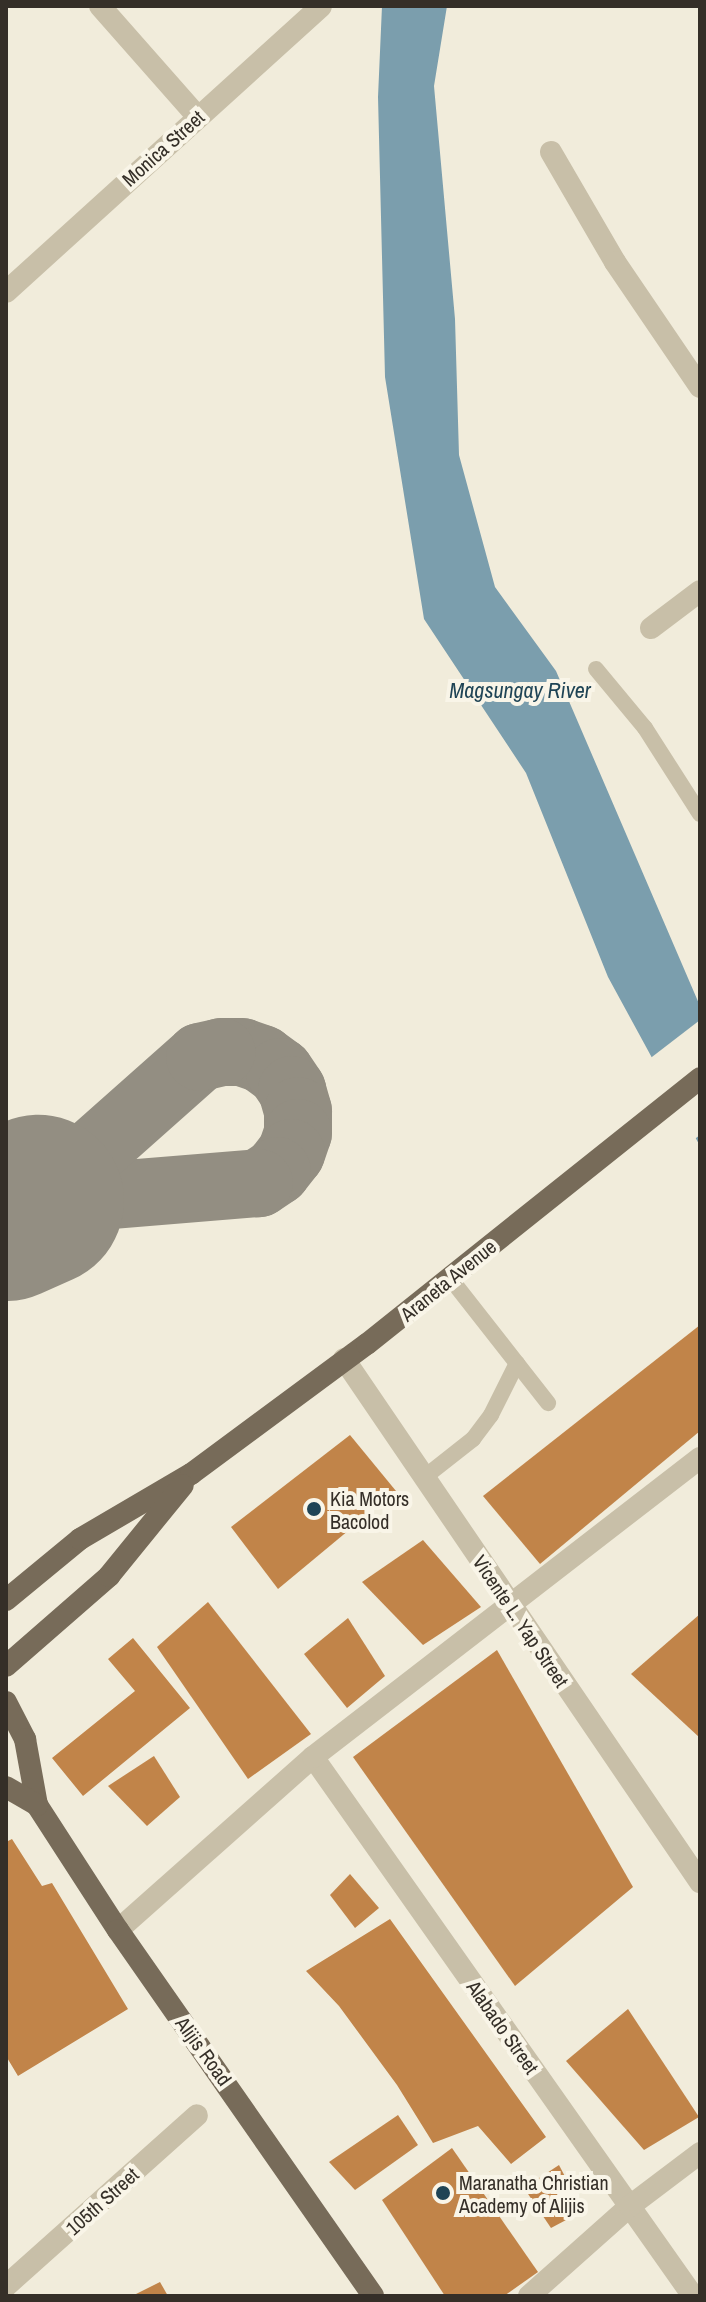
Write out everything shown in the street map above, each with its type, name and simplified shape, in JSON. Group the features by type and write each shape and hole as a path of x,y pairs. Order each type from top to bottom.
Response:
{"main road":[{"name":"Araneta Avenue","path":"6,1600 80,1539 191,1474 344,1359 700,1078"},
{"name":"Araneta Avenue","path":"6,1666 109,1576 191,1474"},
{"name":"Alijis Road","path":"6,1702 25,1739 37,1805 118,1930 373,2296"},
{"name":"Alijis Road","path":"6,1787 37,1805"}],"street":[{"path":"100,6 198,117"},
{"name":"Monica Street","path":"6,292 321,6"},
{"path":"551,152 615,262 700,387"},
{"path":"651,628 700,591"},
{"name":"Vicente L. Yap Street","path":"344,1359 700,1882"},
{"path":"118,1930 313,1757 700,1458"},
{"name":"Alabado Street","path":"313,1757 693,2296"},
{"name":"105th Street","path":"14,2287 197,2115"},
{"path":"529,2296 630,2206 700,2153"}],"lane":[{"path":"596,669 645,728 700,814"},
{"path":"450,1278 548,1403"},
{"path":"426,1476 473,1439 491,1415 517,1363"}],"water":[{"name":"Magsungay River","path":"382,6 447,6 434,86 455,319 459,455 495,587 556,671 700,1006 700,1146 608,977 526,773 424,619 385,377 378,97"}],"pier":[{"path":"700,1020 700,1135 692,1141 648,1060"}],"building":[{"path":"700,1325 700,1431 540,1564 483,1496"},
{"name":"Kia Motors Bacolod","path":"350,1435 396,1491 278,1589 231,1527"},
{"path":"423,1540 481,1607 423,1645 362,1582"},
{"path":"208,1602 311,1734 248,1779 157,1647"},
{"path":"700,1614 700,1738 631,1674"},
{"path":"348,1618 385,1676 347,1708 304,1654"},
{"path":"133,1638 190,1708 83,1796 52,1758 135,1691 108,1659"},
{"path":"497,1650 633,1887 515,1986 353,1757"},
{"path":"154,1756 180,1797 147,1826 108,1786"},
{"path":"12,1839 42,1886 52,1883 128,2009 18,2076 6,2056 6,1842"},
{"path":"350,1874 379,1908 355,1928 330,1895"},
{"path":"390,1919 546,2137 511,2164 478,2126 433,2143 397,2085 339,2006 306,1971"},
{"path":"628,2009 699,2117 644,2150 566,2061"},
{"path":"398,2115 418,2145 355,2190 329,2162"},
{"path":"452,2148 538,2272 504,2296 445,2296 382,2200"},
{"path":"559,2165 583,2211 551,2228 524,2188"},
{"path":"160,2282 168,2296 132,2296"}],"taxiway":[{"path":"221,1052 242,1052 262,1059 280,1072 292,1090 298,1111 298,1133 291,1153 277,1171 259,1183 38,1201 200,1057 221,1052"}],"runway":[{"path":"6,1215 38,1201"}],"place":[{"name":"Kia Motors Bacolod","path":"314,1509"},
{"name":"Maranatha Christian Academy of Alijis","path":"443,2193"}]}
